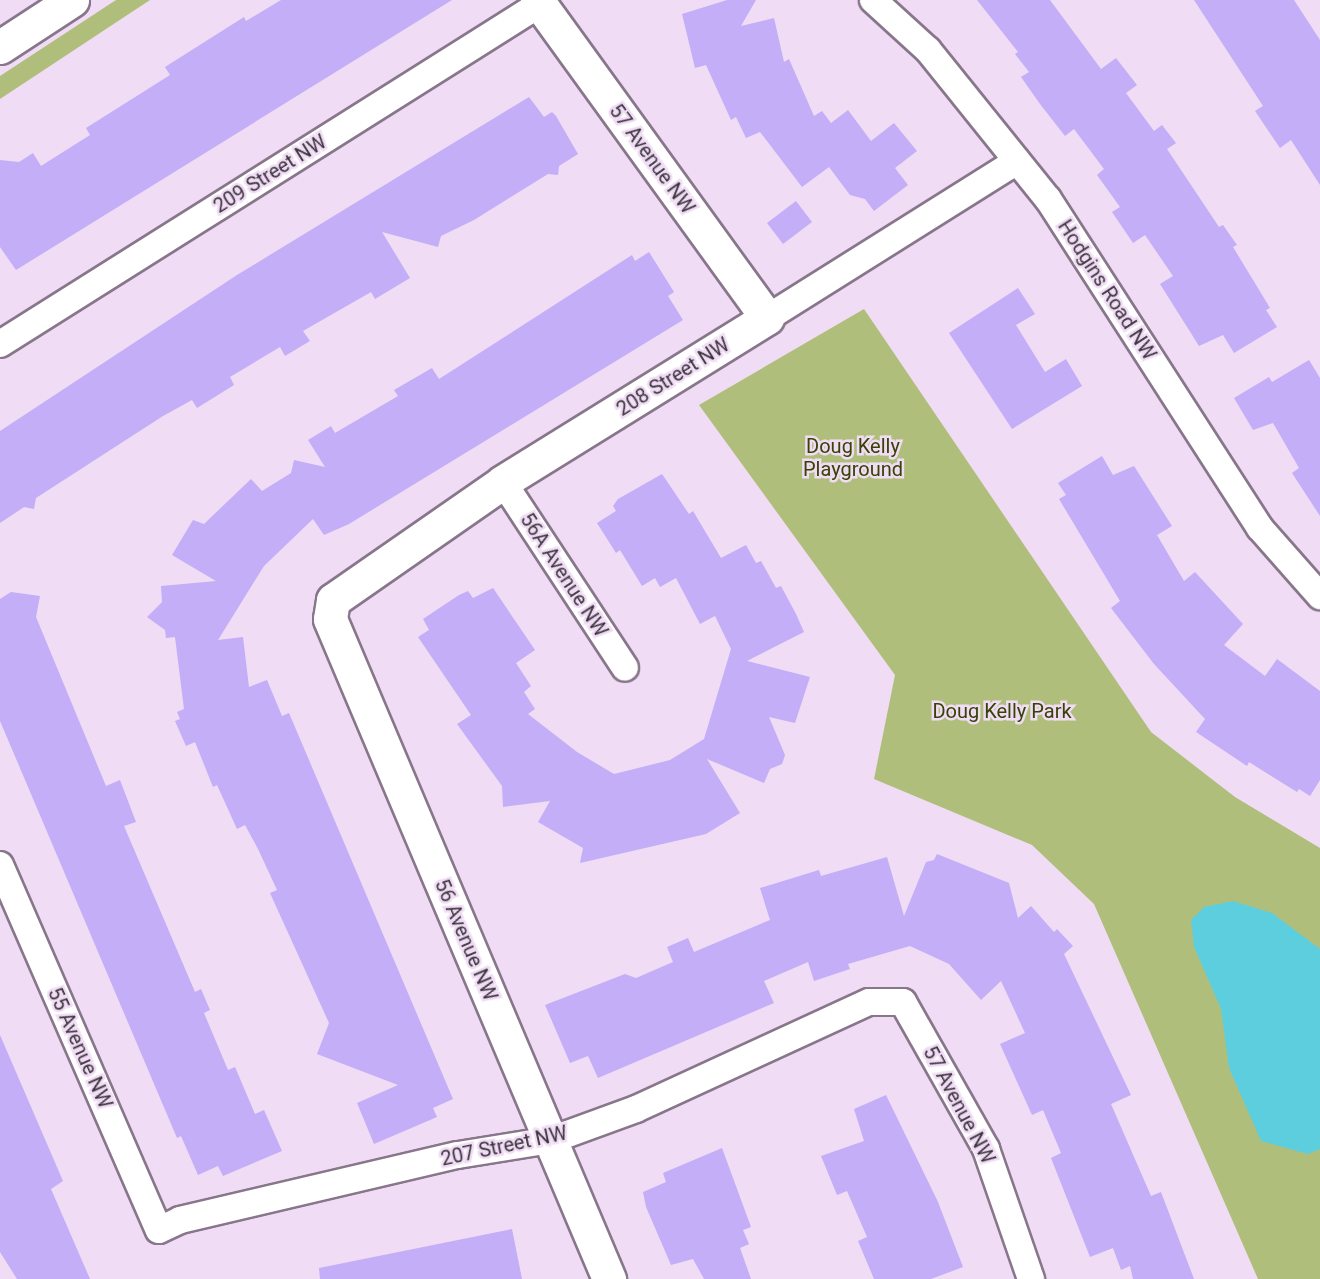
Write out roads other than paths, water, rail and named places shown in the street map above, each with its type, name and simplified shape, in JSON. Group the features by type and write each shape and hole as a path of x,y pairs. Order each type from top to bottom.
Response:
{"street":[{"path":"0,47 72,0"},
{"name":"Hodgins Road NW","path":"873,0 928,50 1048,199 1260,528 1320,596"},
{"name":"57 Avenue NW","path":"538,2 767,318"},
{"name":"209 Street NW","path":"0,344 538,2"},
{"name":"208 Street NW","path":"333,600 503,482 1017,161"},
{"name":"56A Avenue NW","path":"503,482 625,668"},
{"name":"56 Avenue NW","path":"333,600 330,618 609,1279"},
{"name":"55 Avenue NW","path":"0,865 159,1230"},
{"name":"207 Street NW","path":"159,1230 180,1220 458,1155 551,1140 636,1109 869,1002 903,1002"},
{"name":"57 Avenue NW","path":"903,1002 986,1149 1031,1279"}],"water":[{"path":"1233,901 1272,913 1320,949 1320,1149 1308,1154 1261,1141 1229,1068 1221,1009 1194,947 1191,920 1204,907"}],"park label":[{"name":"Doug Kelly Playground","path":"853,458"},
{"name":"Doug Kelly Park","path":"1002,711"}]}
